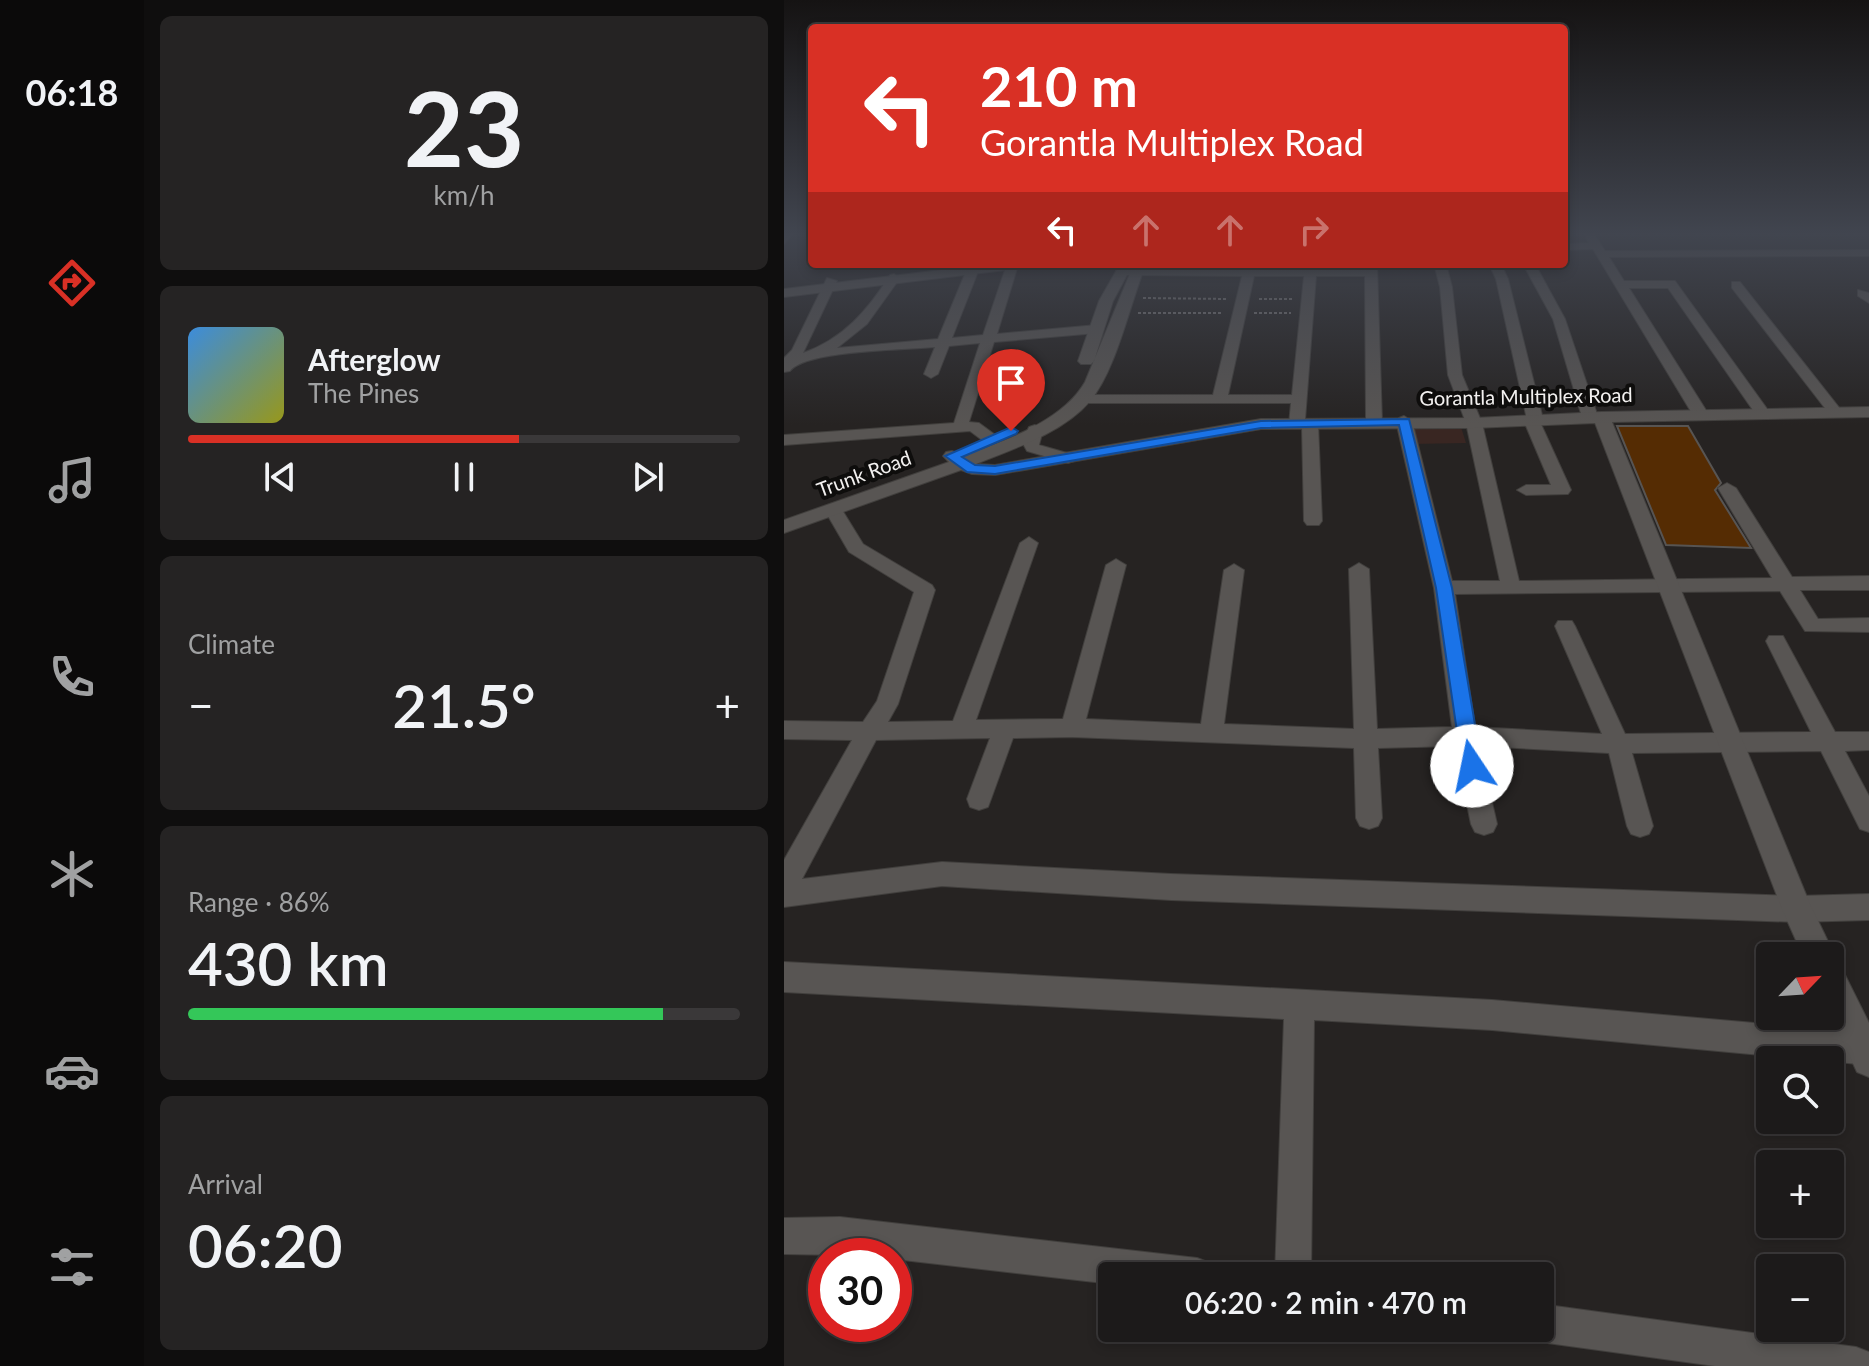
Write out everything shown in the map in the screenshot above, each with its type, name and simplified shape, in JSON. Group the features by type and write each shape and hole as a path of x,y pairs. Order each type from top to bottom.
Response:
{"street":[{"path":"787,364 823,298"},
{"path":"824,353 872,310 880,298"},
{"path":"931,374 958,298"},
{"path":"960,427 987,337 1003,298"},
{"name":"Trunk Road","path":"784,517 956,460 1059,406 1080,374 1109,298"},
{"name":"Trunk Road","path":"784,527 1035,430 1073,410 1083,399 1101,363 1124,298"},
{"path":"1220,398 1245,298"},
{"path":"1308,298 1299,399 1313,521"},
{"path":"1372,298 1374,422"},
{"path":"1445,298 1455,375 1474,423 1511,587"},
{"path":"1506,298 1533,419 1562,490 1526,490"},
{"path":"1547,298 1559,319 1595,417 1669,586 1812,942"},
{"path":"1629,298 1701,415"},
{"path":"1681,298 1762,413"},
{"path":"1746,298 1836,413"},
{"path":"787,364 824,353 1097,329"},
{"path":"1083,399 1299,399"},
{"name":"Gorantla Multiplex Road","path":"956,460 972,469 987,470 1261,424 1474,423 1762,413 1867,415"},
{"path":"1404,421 1444,588 1465,736 1484,824"},
{"path":"784,440 973,426 992,440"},
{"path":"1035,430 1030,442 1033,448 1068,458"},
{"path":"1727,488 1812,626 1869,625"},
{"path":"784,886 887,704 925,590 856,548 833,509"},
{"path":"961,729 1029,543"},
{"path":"1072,728 1116,565"},
{"path":"1359,569 1369,818"},
{"path":"1211,735 1234,570"},
{"path":"1444,588 1868,585"},
{"path":"1565,626 1618,744 1640,826"},
{"path":"1776,641 1869,821"},
{"path":"784,730 1072,728 1365,739 1465,736 1618,744 1827,739 1869,741"},
{"path":"979,799 1005,729"},
{"path":"784,894 942,874 1171,887 1797,909 1869,907"},
{"path":"784,977 1492,1015 1867,1053"},
{"path":"1293,1262 1299,1005"},
{"path":"1844,1006 1867,1053"},
{"path":"784,1236 855,1236 1098,1264"},
{"path":"1554,1325 1856,1366"}],"path":[{"path":"1144,298 1244,306 1285,298"},
{"path":"1244,306 1285,298"},
{"path":"1139,313 1230,313"}],"shaded area":[{"path":"1411,427 1461,427 1466,443 1413,444"}],"building":[{"path":"1617,426 1688,426 1721,483 1715,490 1751,548 1666,545"}],"route":[{"path":"1011,431 952,456 972,469 995,470 1261,424 1404,421 1444,588 1472,766"}]}
